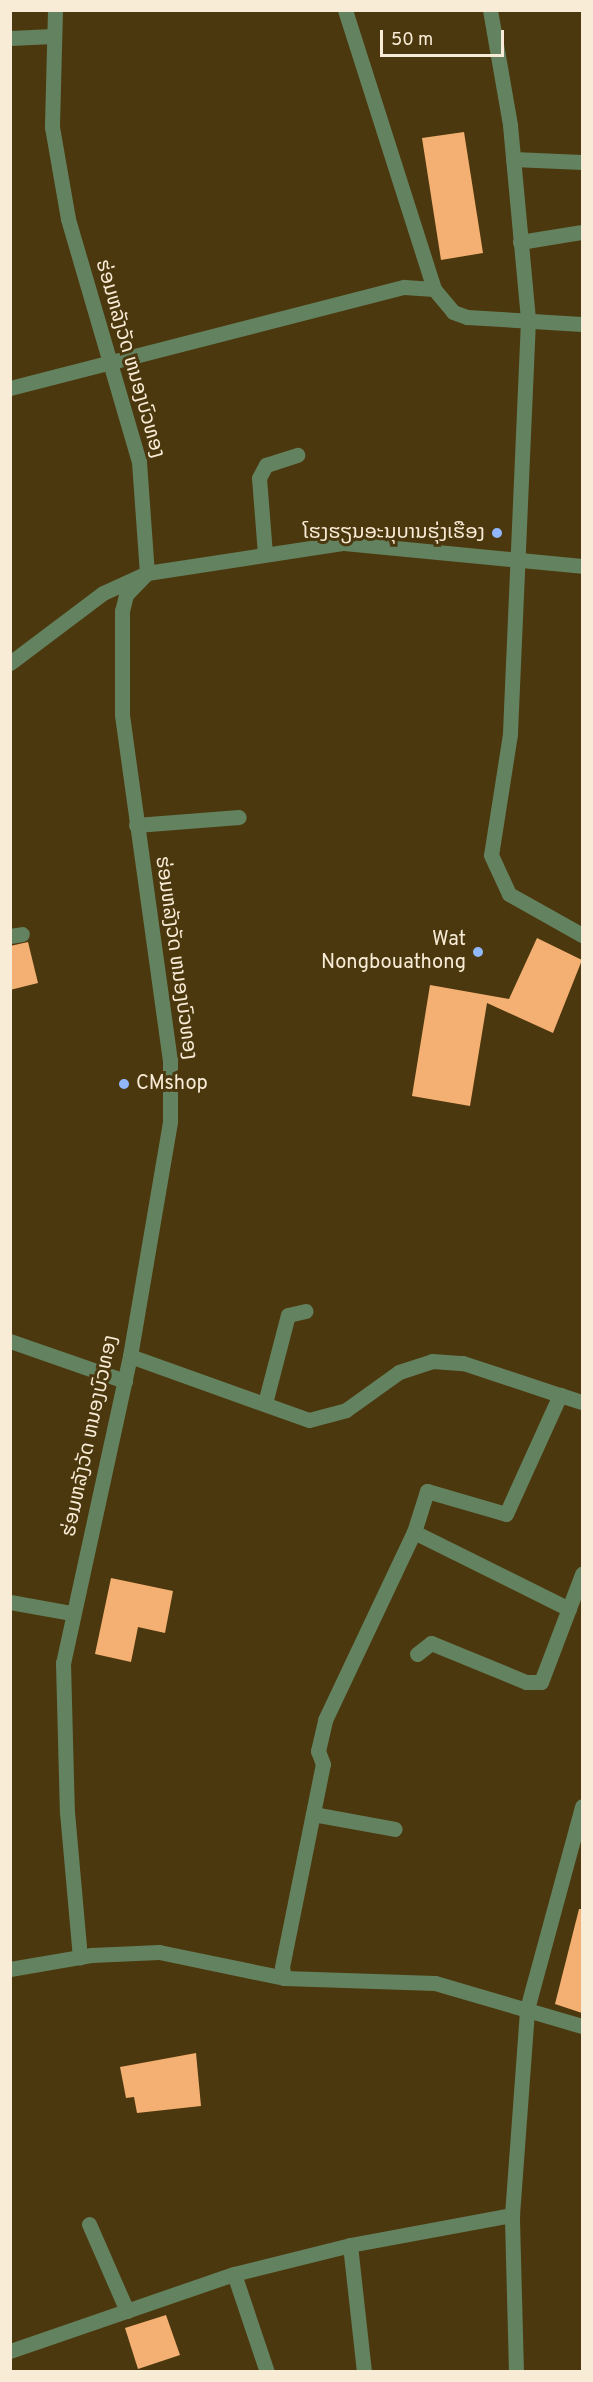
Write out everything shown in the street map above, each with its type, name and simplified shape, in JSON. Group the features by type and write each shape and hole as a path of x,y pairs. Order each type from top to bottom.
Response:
{"street":[{"name":"ຮ່ອມຫລັງວັດ ຫນອງບົວທອງ","path":"55,10 52,127 68,219 139,462 147,573 126,595 122,611 122,715 136,825 163,993 170,1122 130,1356 72,1613 63,1663 63,1735 80,1957"},
{"path":"345,10 434,289 453,312 467,317 582,324"},
{"path":"490,10 513,159 528,320 522,558 510,734 491,855 508,894 582,935"},
{"path":"10,38 53,36"},
{"path":"513,159 582,162"},
{"path":"520,242 582,232"},
{"path":"10,388 110,366 404,287 434,289"},
{"path":"265,554 260,478 266,465 297,455"},
{"path":"10,663 103,593 147,573 344,543 522,558 582,566"},
{"path":"136,825 239,817"},
{"path":"265,1403 288,1314 306,1311"},
{"path":"10,1341 125,1381"},
{"path":"130,1356 309,1420 324,1418 357,1403 399,1371 432,1361 463,1363 582,1402"},
{"path":"284,1978 282,1966 313,1814 325,1720 414,1532 427,1491 506,1514 560,1395"},
{"path":"414,1532 569,1609"},
{"path":"417,1654 431,1643 534,1684 540,1682 582,1574"},
{"path":"10,1602 72,1613"},
{"path":"516,2372 512,2216 528,2009 582,1806"},
{"path":"313,1814 395,1829"},
{"path":"10,1969 80,1957 159,1952 284,1978 435,1983 582,2026"},
{"path":"10,2351 234,2274 350,2245 512,2216"},
{"path":"89,2224 127,2311"},
{"path":"350,2245 364,2372"},
{"path":"234,2274 267,2372"}],"building":[{"path":"464,132 483,253 441,260 422,138"},
{"path":"537,938 582,960 553,1033 487,1003 470,1106 412,1096 430,985 509,999"},
{"path":"28,942 38,983 10,990 10,946"},
{"path":"111,1578 173,1591 165,1633 138,1627 131,1662 95,1654"},
{"path":"579,1909 582,1909 582,2013 555,2004"},
{"path":"196,2053 201,2106 137,2113 134,2097 126,2098 120,2067"},
{"path":"166,2315 180,2355 138,2369 125,2328"}],"place":[{"name":"ໂຮງຮຽນອະນຸບານຮຸ່ງເຮືອງ","path":"497,533"},
{"name":"Wat Nongbouathong","path":"478,952"},
{"name":"CMshop","path":"124,1084"}]}
